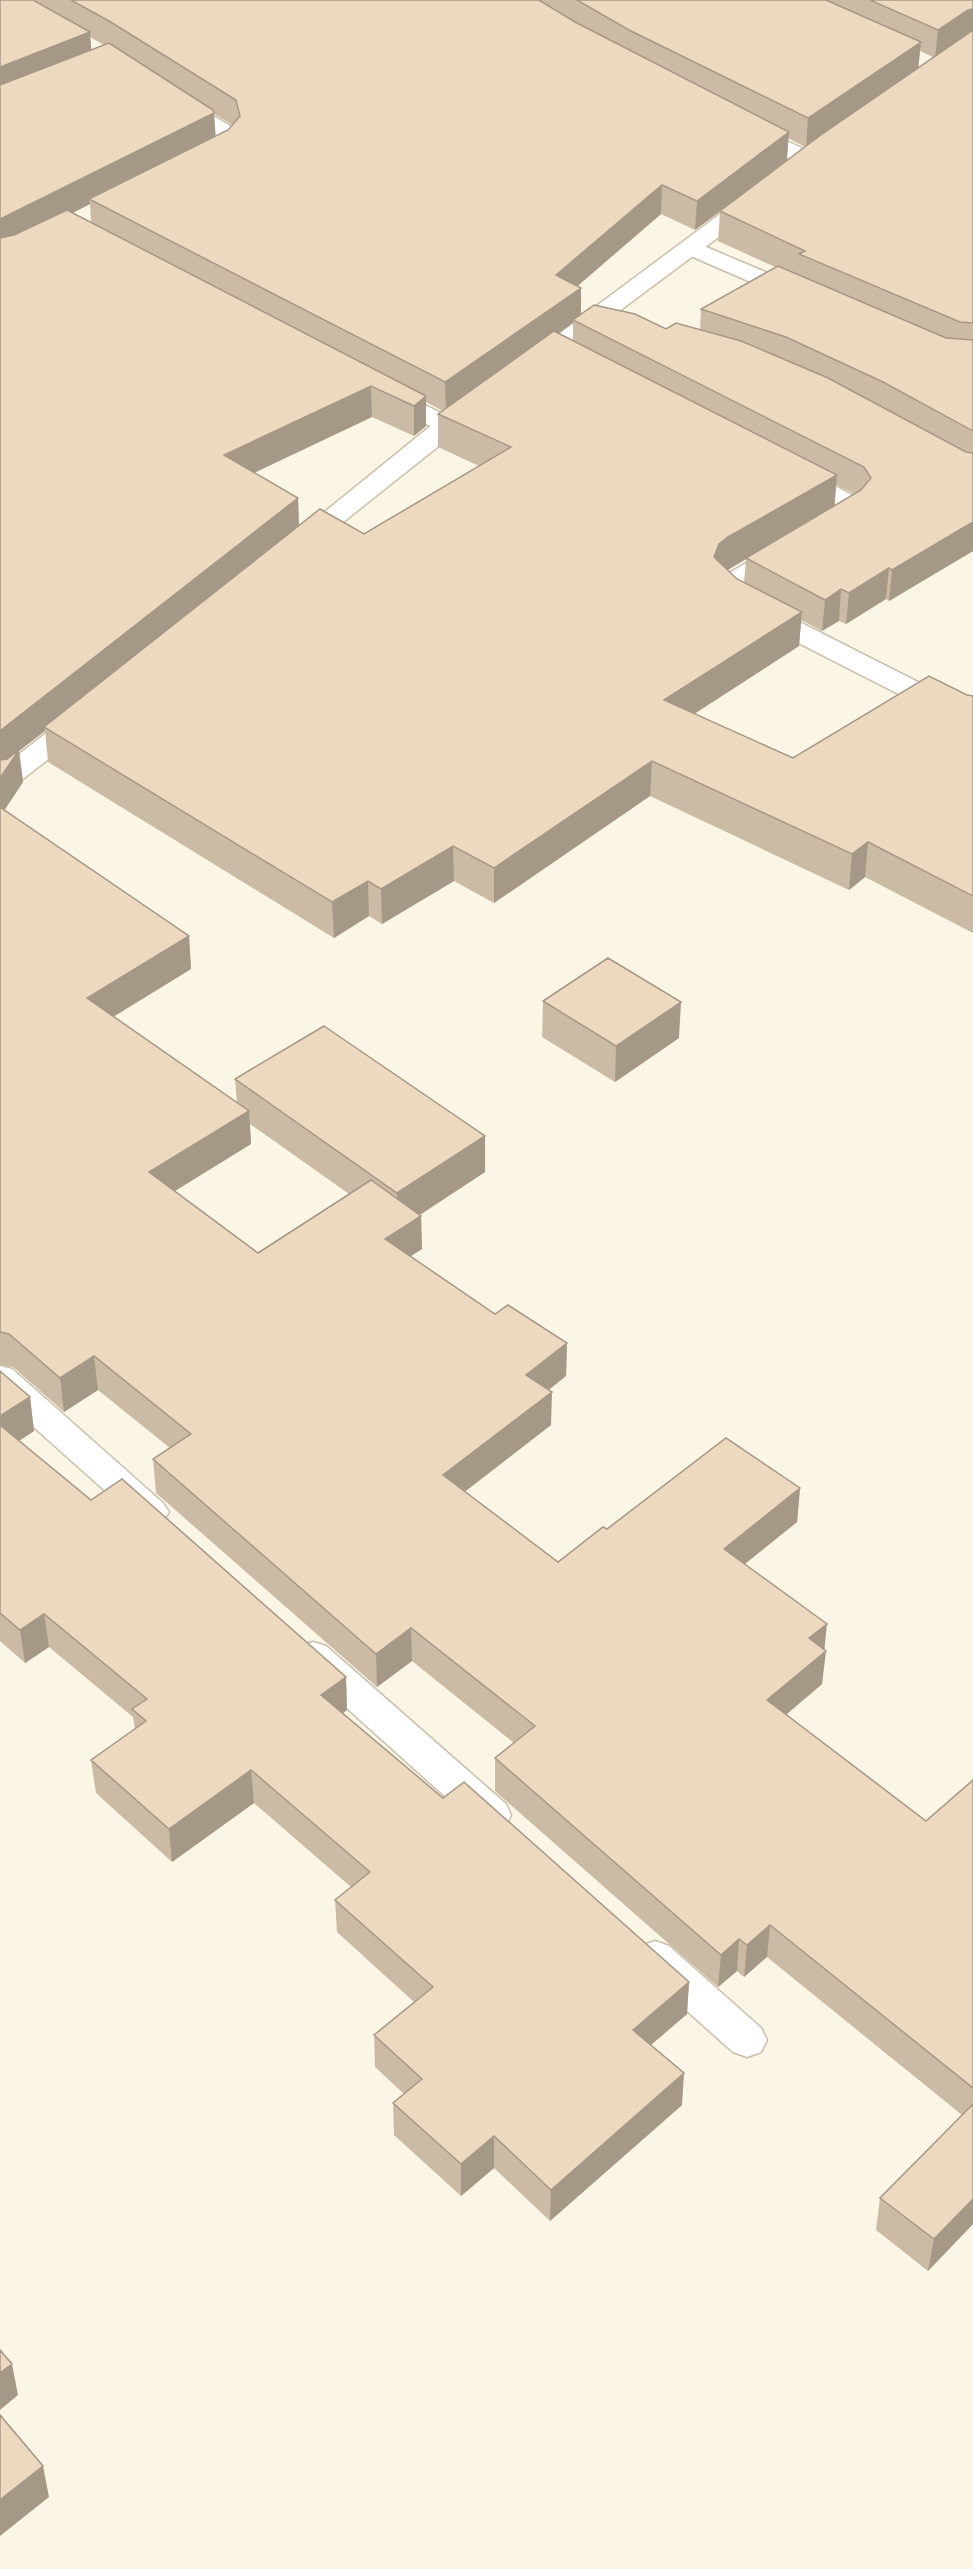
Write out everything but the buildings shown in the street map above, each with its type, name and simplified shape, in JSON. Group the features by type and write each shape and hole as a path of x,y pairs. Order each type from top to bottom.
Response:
{"street":[{"path":"160,91 227,134 229,143 221,152 181,172"},
{"path":"283,558 447,425 504,384 563,356 589,325 798,166 725,118"},
{"path":"692,248 820,304"},
{"path":"589,325 617,329"},
{"path":"363,381 447,425"},
{"path":"776,465 840,497 853,509 736,579 728,585 727,592 745,605 973,721"},
{"path":"0,783 101,704"},
{"path":"0,1378 178,1536"},
{"path":"284,1630 516,1835"},
{"path":"631,1938 747,2040"}]}
